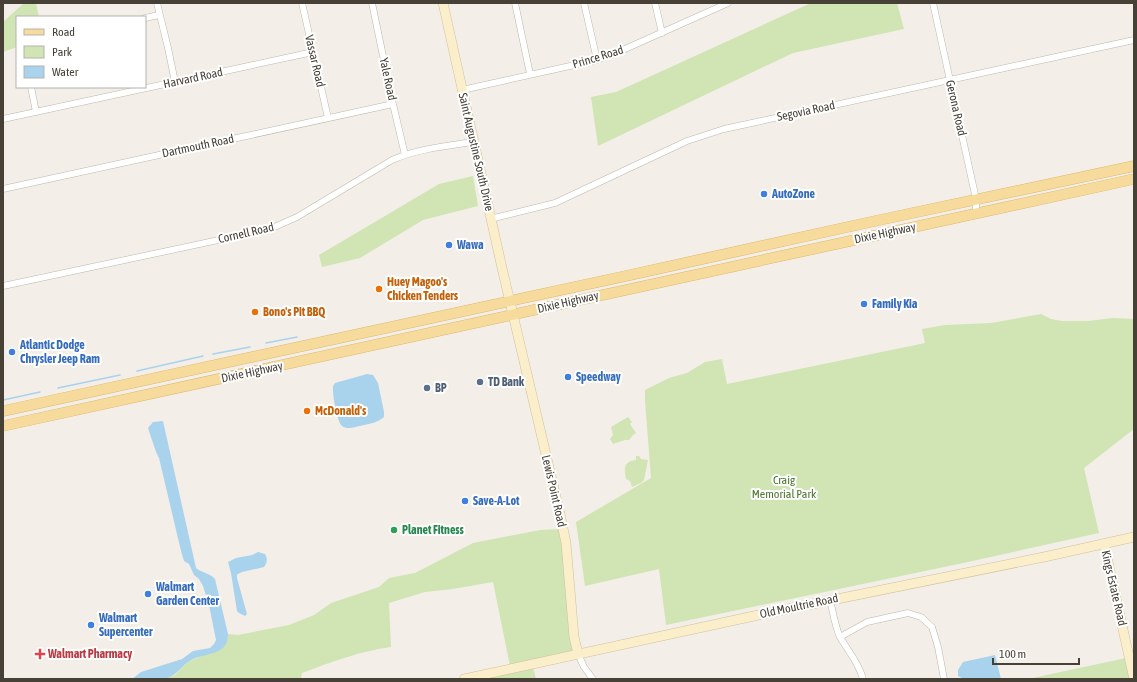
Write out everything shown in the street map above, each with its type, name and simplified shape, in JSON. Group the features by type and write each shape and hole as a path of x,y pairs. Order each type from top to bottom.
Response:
{"main road":[{"name":"Dixie Highway","path":"3,411 1134,166"},
{"path":"1115,170 1117,183"},
{"name":"Dixie Highway","path":"5,426 1134,179"},
{"path":"754,248 756,261"}],"street":[{"path":"157,3 175,82"},
{"name":"Vassar Road","path":"302,3 328,118"},
{"name":"Yale Road","path":"372,3 405,155"},
{"name":"Saint Augustine South Drive","path":"442,3 490,220 510,301"},
{"path":"515,3 530,74"},
{"path":"584,3 597,60"},
{"path":"654,3 662,33"},
{"name":"Prince Road","path":"462,90 597,60 662,33 726,3"},
{"name":"Gerona Road","path":"933,3 976,199 976,213"},
{"path":"146,18 159,15"},
{"name":"Segovia Road","path":"490,220 555,203 680,144 705,135 739,126 1134,40"},
{"name":"Harvard Road","path":"3,119 313,52"},
{"path":"31,88 36,112"},
{"name":"Dartmouth Road","path":"3,189 393,104"},
{"name":"Cornell Road","path":"3,286 270,229 297,217 392,160 426,150 473,142"},
{"name":"Lewis Point Road","path":"510,301 566,543 574,637 578,654 584,667 593,679"},
{"path":"260,356 263,369"},
{"path":"3,411 5,426"},
{"name":"Old Moultrie Road","path":"464,679 489,676 578,654 1134,537"},
{"name":"Kings Estate Road","path":"1104,544 1134,678"},
{"path":"830,600 840,637 855,660 863,679"},
{"path":"840,637 867,622 908,613 921,617 932,627 944,679"}],"green space":[{"path":"24,3 36,3 39,16 16,16 16,47 3,52 3,22"},
{"path":"811,3 897,3 904,29 793,53 598,146 591,97 616,92"},
{"path":"473,176 478,206 423,220 360,258 322,267 319,255 439,184"},
{"name":"Craig Memorial Park","path":"1041,314 1051,319 1062,321 1088,321 1113,318 1134,319 1134,429 1084,468 1099,533 666,625 659,569 585,586 576,522 651,478 645,390 669,378 687,373 705,362 722,359 727,384 925,343 922,329 945,325 991,323"},
{"path":"628,417 632,422 630,424 636,433 629,440 613,444 610,439 613,435 611,427"},
{"path":"636,456 639,456 641,459 648,460 644,480 632,487 630,481 626,479 625,466 629,462 636,460"},
{"path":"560,529 574,652 510,666 493,582 425,592 389,603 391,647 346,657 302,673 301,679 164,679 175,675 188,662 227,642 228,634 238,635 289,625 314,615 331,603 379,587 389,578 415,573 473,543 540,530"},
{"path":"1126,658 1131,679 1028,679"},
{"path":"533,667 536,679 477,679"}],"water":[{"path":"367,374 373,375 378,383 384,417 379,421 370,424 346,428 340,423 334,401 333,386 335,383"},
{"path":"163,421 196,568 211,575 215,579 228,638 223,648 219,651 192,659 177,672 167,678 132,679 141,672 182,659 193,651 210,648 216,640 209,605 203,586 199,579 194,575 189,564 184,561 159,458 148,428 153,422"},
{"path":"258,552 265,554 267,558 264,567 241,572 237,575 247,614 245,616 237,611 228,562 236,558 252,555"},
{"path":"995,655 1001,679 964,679 958,676 958,670 963,662"}],"waterway":[{"path":"266,343 297,337"},
{"path":"213,354 250,347"},
{"path":"137,371 203,356"},
{"path":"58,388 120,375"},
{"path":"3,400 40,392"}],"place":[{"name":"AutoZone","path":"764,194"},
{"name":"Wawa","path":"449,245"},
{"name":"Huey Magoo's Chicken Tenders","path":"379,289"},
{"name":"Family Kia","path":"864,304"},
{"name":"Bono's Pit BBQ","path":"255,312"},
{"name":"Atlantic Dodge Chrysler Jeep Ram","path":"12,352"},
{"name":"Speedway","path":"568,377"},
{"name":"TD Bank","path":"480,382"},
{"name":"BP","path":"427,388"},
{"name":"McDonald's","path":"307,411"},
{"name":"Save-A-Lot","path":"465,501"},
{"name":"Planet Fitness","path":"394,530"},
{"name":"Walmart Garden Center","path":"148,594"},
{"name":"Walmart Supercenter","path":"91,625"},
{"name":"Walmart Pharmacy","path":"40,654"}]}
